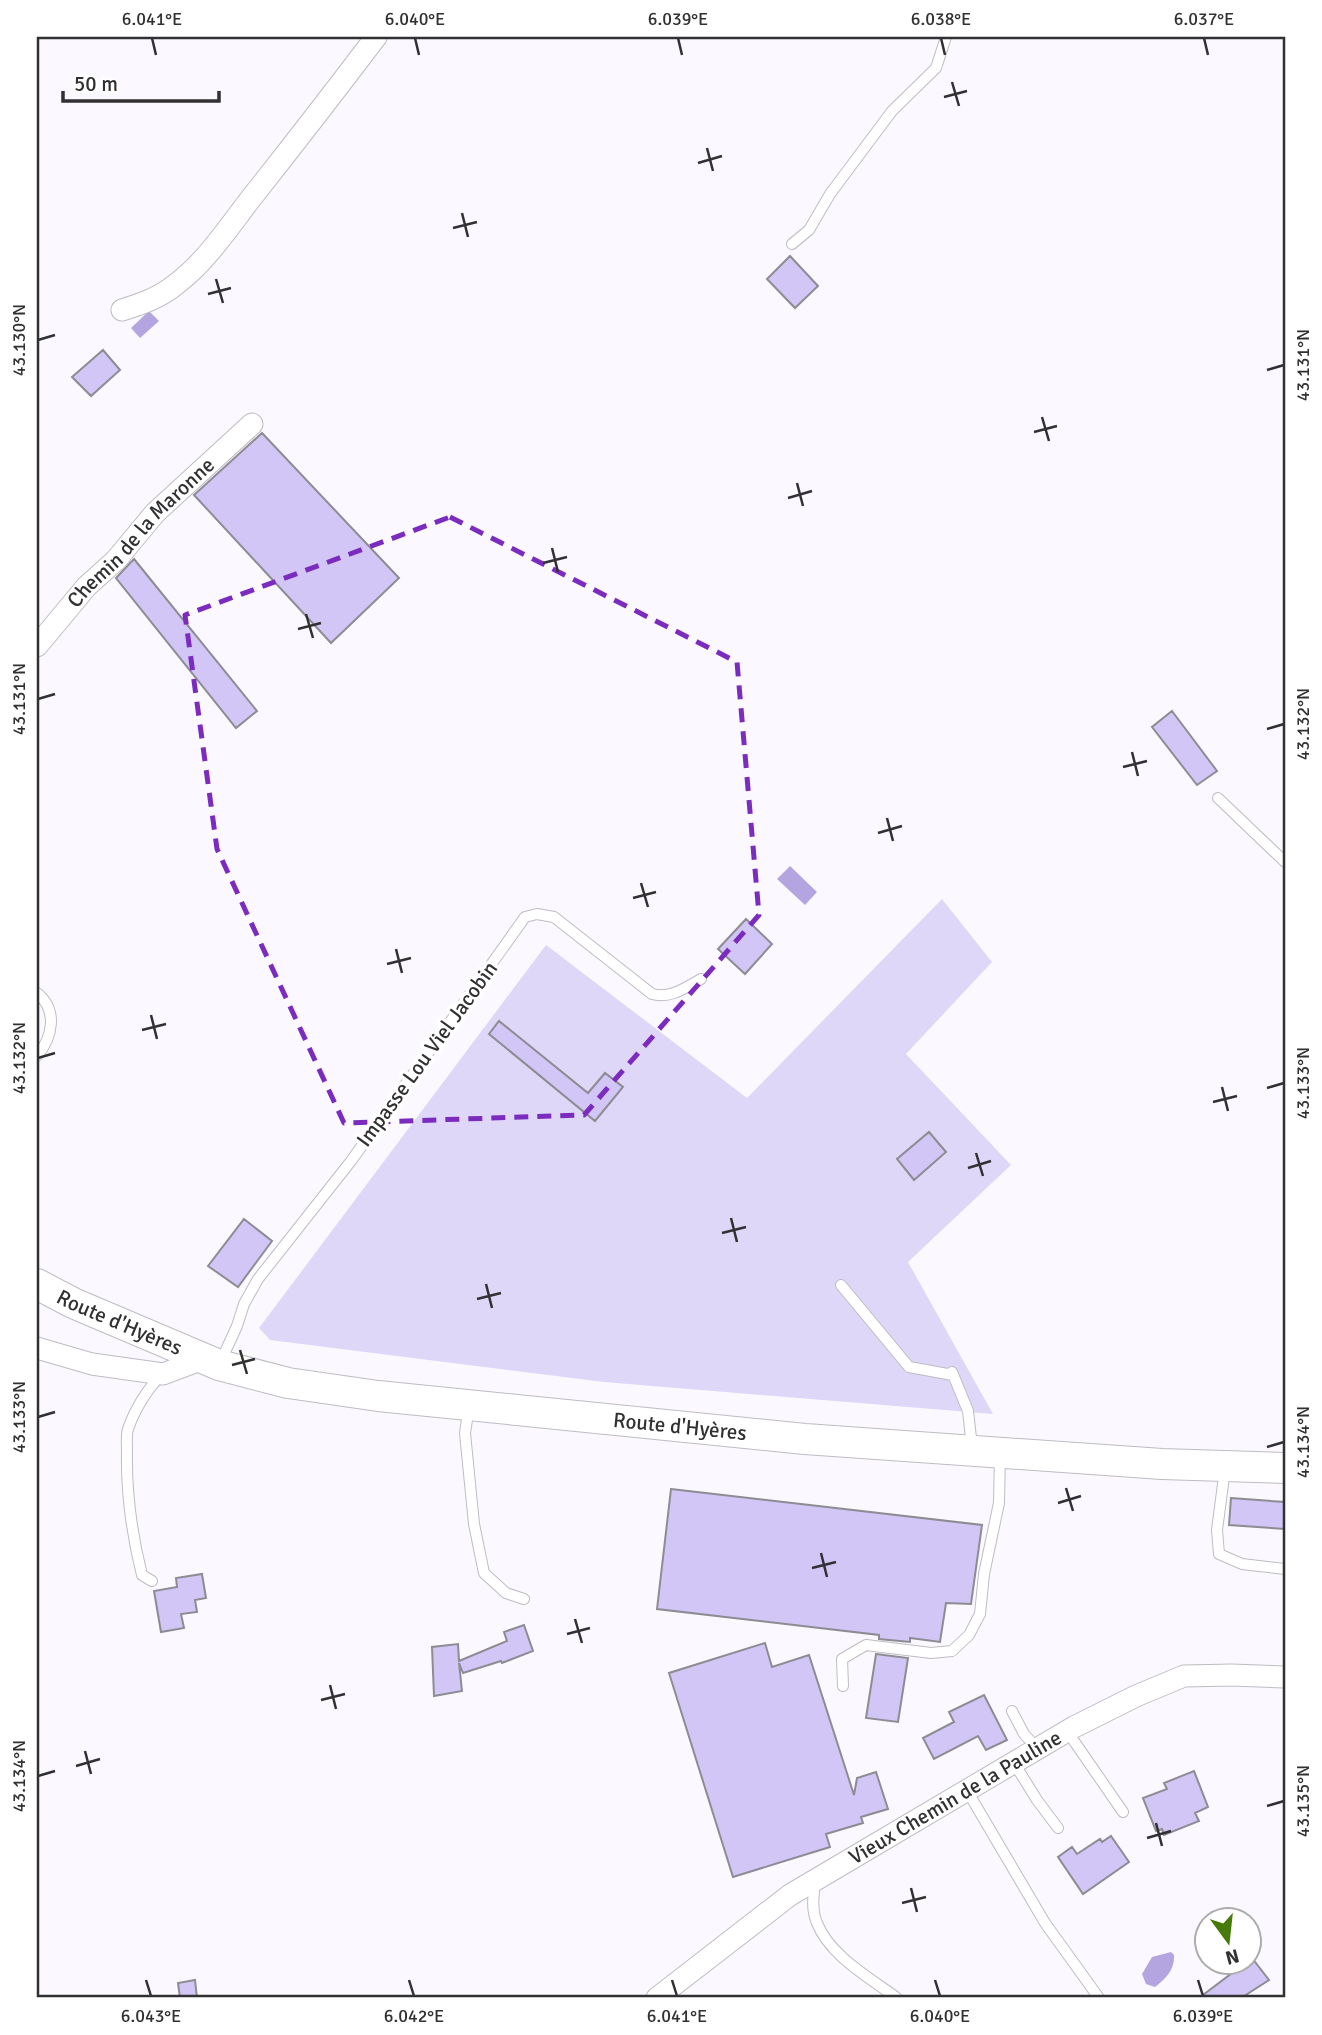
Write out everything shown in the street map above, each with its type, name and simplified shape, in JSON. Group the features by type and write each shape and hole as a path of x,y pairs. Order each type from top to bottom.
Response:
{"main road":[{"name":"Route d'Hyères","path":"37,1284 73,1303 211,1362 288,1382 469,1406 805,1438 1162,1464 1285,1480"},
{"name":"Route d'Hyères","path":"1224,1470 1285,1468"}],"street":[{"path":"122,310 149,301 173,287 215,246 376,37"},
{"name":"Chemin de la Maronne","path":"37,646 155,513 252,424"},
{"name":"Route d'Hyères","path":"37,1348 92,1364 163,1374 211,1362"},
{"name":"Vieux Chemin de la Pauline","path":"657,1998 790,1895 1067,1731 1136,1696 1184,1676 1285,1677"}],"lane":[{"path":"792,244 809,230 830,194 892,111 936,68 946,37"},
{"path":"1218,798 1285,862"},
{"name":"Impasse Lou Viel Jacobin","path":"211,1362 237,1326 244,1304 258,1279 351,1161 525,917 537,914 554,917 652,994 662,997 676,993 701,979"},
{"path":"37,993 50,1007 52,1021 45,1046 37,1056"},
{"path":"841,1285 909,1367 952,1373 986,1451 999,1503 984,1574 980,1614 969,1635 952,1651 930,1653 866,1645 842,1658 843,1686"},
{"path":"152,1581 142,1575 136,1551 126,1470 128,1430 142,1401 163,1374"},
{"path":"469,1406 466,1433 474,1524 484,1573 506,1593 524,1599"},
{"path":"1224,1470 1217,1530 1219,1554 1242,1564 1285,1569"},
{"path":"1012,1711 1024,1734 1038,1749"},
{"path":"1067,1731 1123,1812"},
{"path":"1014,1763 1058,1828"},
{"path":"969,1790 1045,1923 1099,1998"},
{"path":"816,1880 812,1900 816,1922 826,1939 839,1953 897,1998"}],"highlighted area":[{"path":"450,517 737,662 759,915 584,1115 344,1123 217,849 185,615"}],"shaded area":[{"path":"149,311 159,321 140,338 131,328"},
{"path":"790,866 817,892 805,905 777,879"},
{"path":"942,899 992,962 906,1054 1011,1165 908,1262 993,1414 604,1382 270,1340 259,1328 546,945 747,1098"},
{"path":"1171,1952 1174,1960 1166,1977 1155,1987 1146,1984 1142,1974 1152,1957"}],"building":[{"path":"790,256 818,286 795,308 767,279"},
{"path":"103,350 120,370 91,396 72,377"},
{"path":"262,433 399,578 331,643 194,495"},
{"path":"134,559 257,711 236,728 116,578"},
{"path":"1172,711 1217,771 1197,785 1152,727"},
{"path":"746,919 772,944 745,974 718,949"},
{"path":"499,1021 588,1093 605,1073 623,1087 595,1121 489,1034"},
{"path":"929,1132 946,1152 914,1180 897,1159"},
{"path":"244,1219 272,1241 238,1287 208,1266"},
{"path":"671,1489 982,1525 971,1604 946,1603 940,1642 910,1638 910,1642 879,1639 879,1635 657,1609"},
{"path":"1231,1498 1285,1502 1285,1529 1229,1525"},
{"path":"202,1574 206,1598 195,1600 197,1612 181,1614 184,1628 161,1632 154,1591 177,1587 176,1578"},
{"path":"524,1625 533,1651 502,1663 501,1661 463,1673 459,1663 462,1691 434,1696 432,1647 458,1644 459,1661 507,1641 504,1632"},
{"path":"765,1643 772,1667 809,1655 854,1795 857,1778 876,1772 888,1809 861,1817 863,1823 826,1834 830,1847 733,1877 669,1673"},
{"path":"876,1654 908,1658 898,1722 866,1718"},
{"path":"984,1695 1007,1740 986,1750 978,1736 934,1759 923,1738 954,1722 949,1712"},
{"path":"1194,1771 1208,1807 1195,1813 1199,1821 1164,1835 1162,1829 1156,1831 1143,1798 1167,1789 1164,1783"},
{"path":"1111,1836 1129,1862 1083,1894 1058,1857 1072,1847 1077,1854 1100,1839 1102,1842"},
{"path":"1262,1971 1269,1980 1241,1998 1199,1998 1228,1976 1262,1976"},
{"path":"195,1980 197,1998 180,1998 178,1983"}]}
